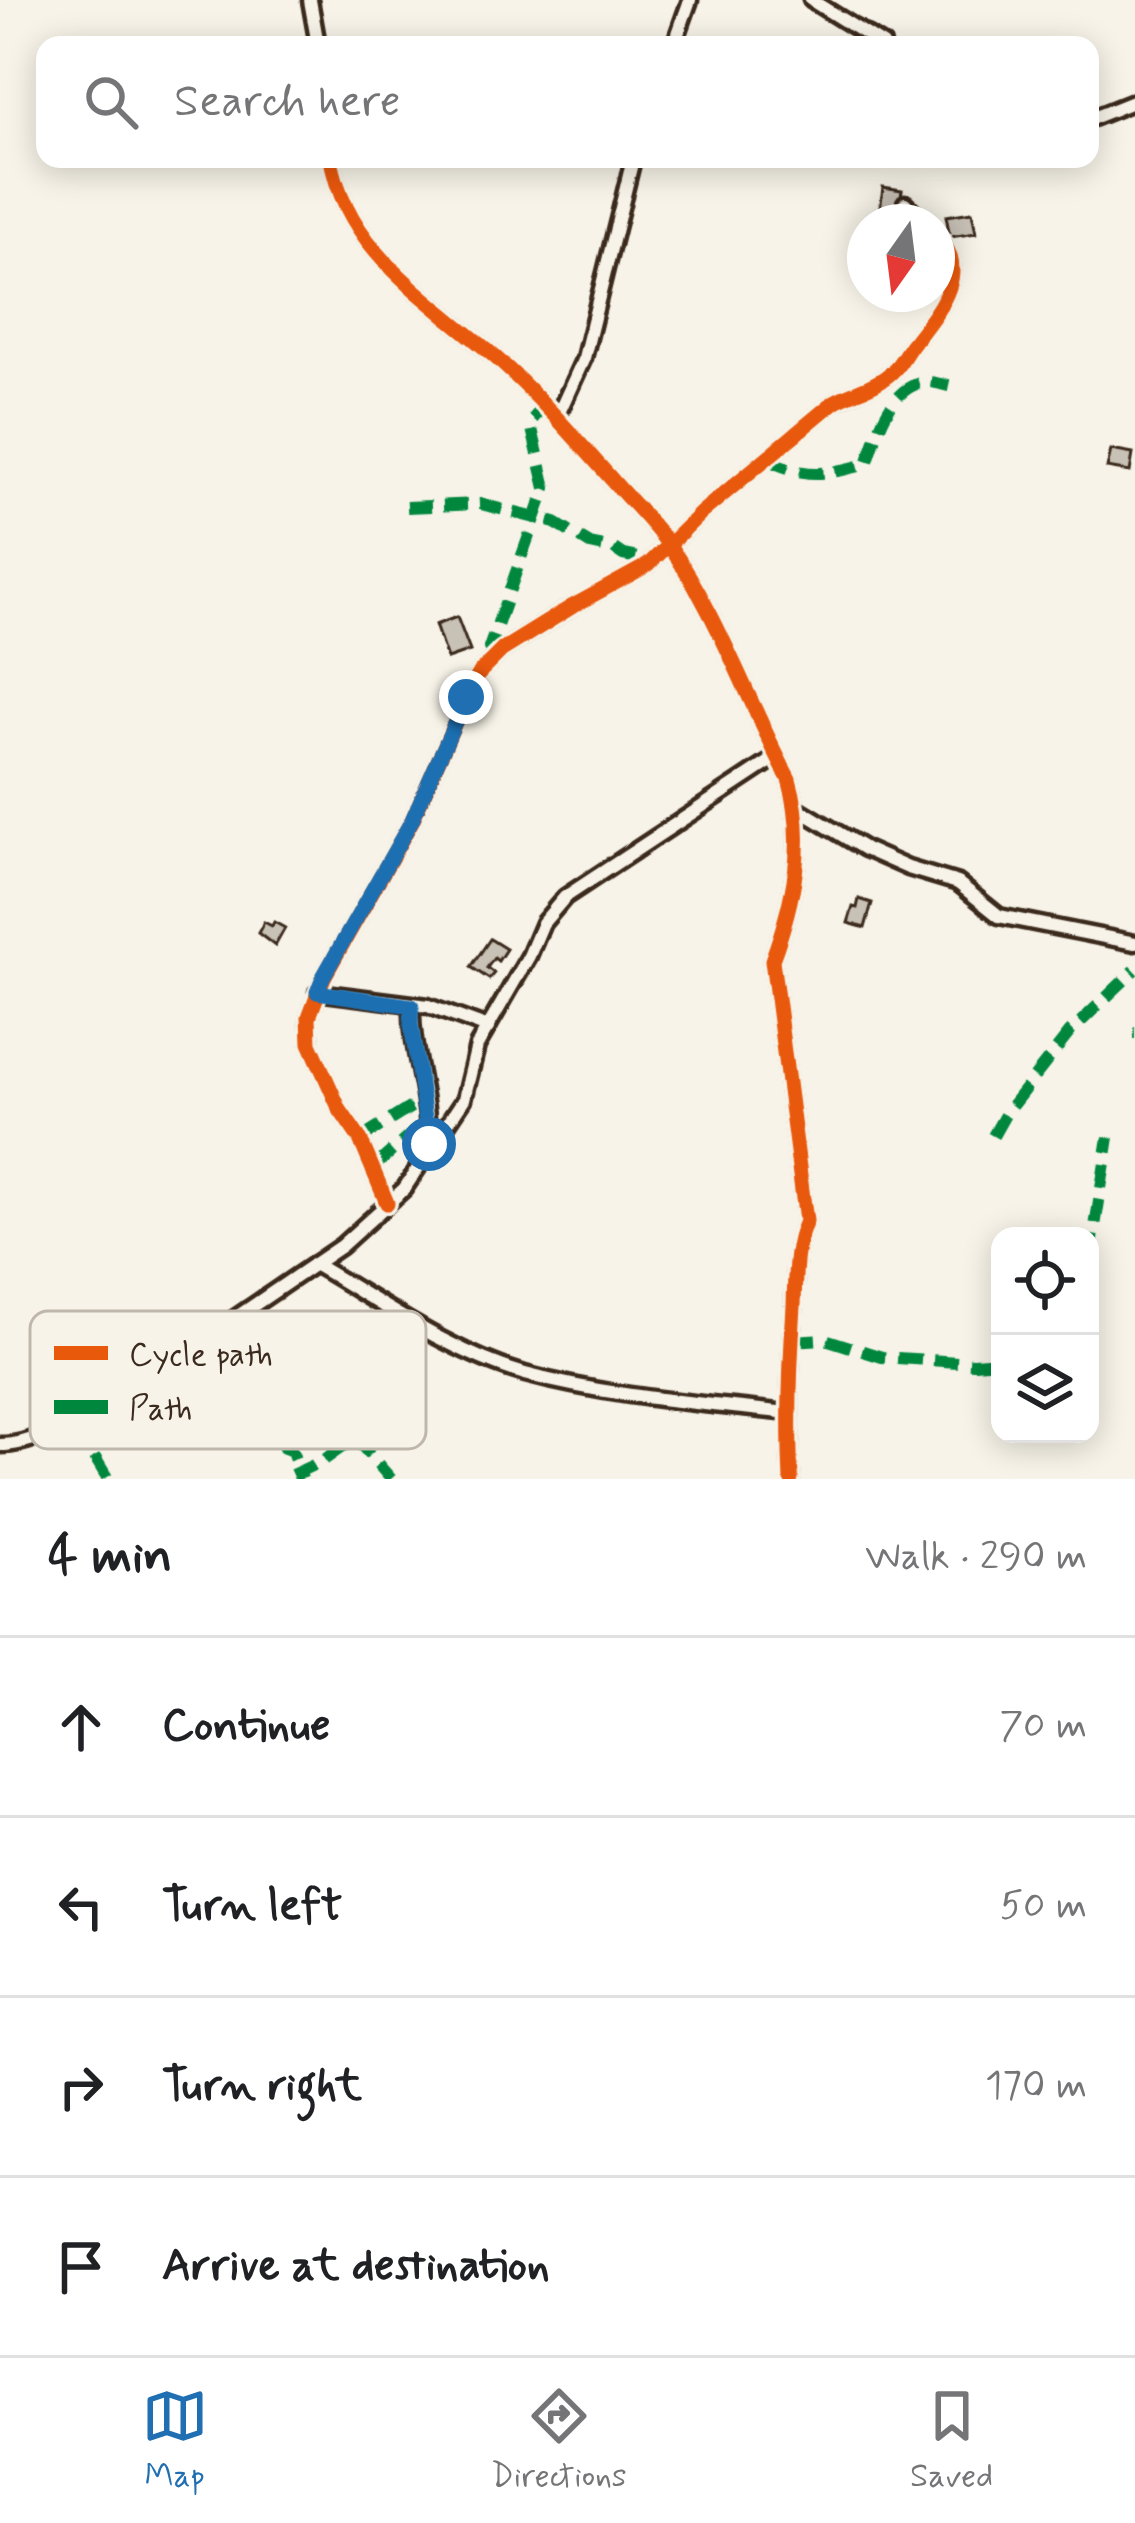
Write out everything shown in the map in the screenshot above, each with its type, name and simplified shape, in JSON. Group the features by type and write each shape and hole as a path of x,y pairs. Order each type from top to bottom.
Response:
{"street":[{"path":"310,0 316,36"},
{"path":"677,36 690,0"},
{"path":"812,0 869,36"},
{"path":"1099,115 1135,100"},
{"path":"333,168 340,199 364,240 557,417 669,545 708,612 789,779 799,841 784,927 772,960 806,1221 798,1238 788,1413 791,1479"},
{"path":"557,417 584,358 631,168"},
{"path":"387,1203 310,1043 309,1016 323,977 412,820 481,671 502,650 648,566 701,514 834,402 895,370 937,312"},
{"path":"245,1311 341,1246 404,1189 464,1099 477,1046 543,923 565,896 777,757"},
{"path":"797,808 865,849 958,883 999,916 1135,944"},
{"path":"317,992 428,1006 488,1028"},
{"path":"412,1006 429,1144 423,1160"},
{"path":"314,1264 395,1311"},
{"path":"426,1329 523,1373 616,1392 788,1413"},
{"path":"0,1445 30,1440"}],"building":[{"path":"883,187 902,190 900,204 881,204"},
{"path":"972,212 976,233 955,236 955,215"},
{"path":"1111,450 1133,454 1130,472 1107,468"},
{"path":"457,617 470,651 447,659 435,625"},
{"path":"859,899 872,903 865,928 848,923"},
{"path":"264,922 285,928 275,946 258,933"},
{"path":"490,939 506,949 487,968 494,973 489,979 471,967"}],"marked path":[{"path":"766,459 816,473 867,464 885,416 899,395 923,382 949,386"},
{"path":"494,658 489,648 546,488 532,429 532,420 545,405"},
{"path":"407,507 481,504 555,523 590,544 652,561"},
{"path":"993,1136 1070,1032 1135,970"},
{"path":"360,1139 424,1099"},
{"path":"374,1167 426,1121"},
{"path":"1095,1227 1109,1137"},
{"path":"792,1341 825,1339 882,1357 991,1362"},
{"path":"90,1449 108,1479"},
{"path":"287,1449 292,1451 302,1479"},
{"path":"292,1475 340,1449"},
{"path":"365,1449 391,1479"}],"cycle path":[{"path":"333,168 354,221 372,247 526,387 668,544 717,628 789,779 797,825 796,870 772,960 806,1221 795,1273 791,1479"},
{"path":"387,1203 310,1043 309,1017 324,977 412,821 481,671 502,650 648,565 701,513 834,402 892,372 936,312"}],"route":[{"path":"429,1144 412,1006 317,992 412,820 466,697"}]}
